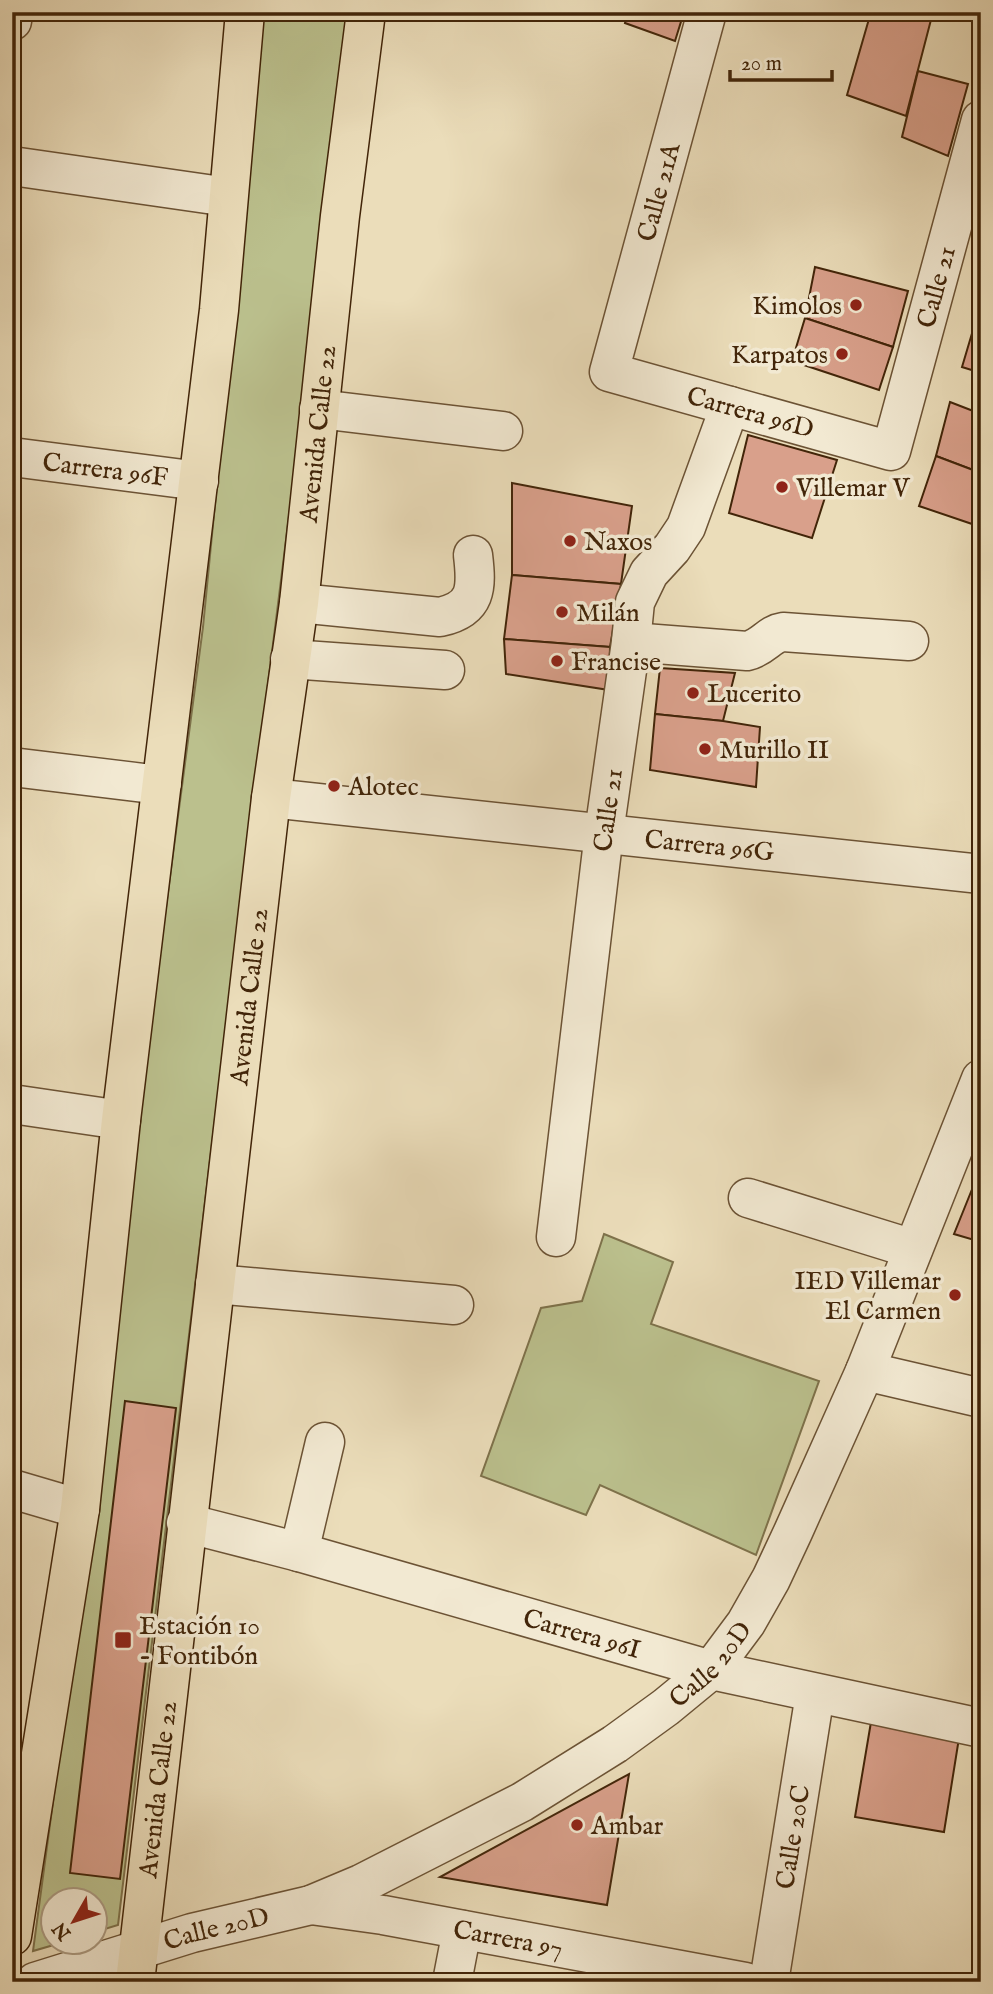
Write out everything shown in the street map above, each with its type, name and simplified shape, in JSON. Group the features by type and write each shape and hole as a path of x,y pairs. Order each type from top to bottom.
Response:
{"main road":[{"path":"12,1937 80,1509 121,1120 219,310 245,12"},
{"name":"Avenida Calle 22","path":"137,1966 186,1523 271,798 299,603 340,216 366,12"}],"street":[{"path":"12,20 13,12"},
{"name":"Calle 21A","path":"608,372 707,12"},
{"name":"Calle 21","path":"891,452 981,120"},
{"path":"12,166 228,197"},
{"name":"Carrera 96D","path":"608,372 891,452"},
{"name":"Calle 21","path":"556,1237 604,833 635,602 649,573 672,548 686,527 730,406"},
{"path":"319,409 503,431"},
{"name":"Carrera 96F","path":"12,457 199,481"},
{"path":"299,603 440,617 456,613 469,601 475,584 473,555"},
{"path":"631,642 747,651 756,649 780,632 909,642"},
{"path":"290,659 445,670"},
{"path":"12,766 162,783"},
{"name":"Carrera 96G","path":"271,798 981,874"},
{"name":"Calle 20D","path":"137,1966 192,1933 310,1905 361,1884 522,1802 615,1744 711,1670 746,1623 771,1579 864,1371 981,1079"},
{"path":"12,1104 121,1120"},
{"path":"748,1198 913,1249"},
{"path":"215,1284 454,1305"},
{"path":"864,1371 981,1398"},
{"path":"299,1552 325,1442"},
{"path":"12,1489 80,1509"},
{"name":"Carrera 96I","path":"186,1523 299,1552 711,1670 981,1728"},
{"name":"Calle 20C","path":"769,1982 815,1693"},
{"name":"Carrera 97","path":"310,1905 383,1915 746,1982"},
{"path":"452,1982 462,1930"},
{"path":"35,1982 137,1966"}],"green space":[{"path":"263,12 352,12 250,828 118,1925 108,1928 108,1885 42,1885 102,1436 142,1089 203,627"},
{"path":"604,1234 673,1262 651,1324 819,1381 756,1555 600,1485 586,1515 481,1476 541,1308 582,1301"},
{"path":"38,1914 38,1950 33,1951"}],"building":[{"path":"628,12 684,12 675,41 625,23"},
{"path":"871,12 933,12 906,116 847,95"},
{"path":"918,71 968,84 948,156 902,137"},
{"name":"Kimolos","path":"815,267 908,291 893,347 805,318"},
{"path":"981,303 981,373 962,367"},
{"name":"Karpatos","path":"805,318 893,347 879,390 792,361"},
{"path":"950,402 981,414 981,473 936,456"},
{"name":"Villemar V","path":"748,435 837,460 812,538 729,513"},
{"path":"936,456 981,473 981,527 919,506"},
{"name":"Naxos","path":"512,483 632,506 621,584 512,575"},
{"name":"Milán","path":"512,575 621,584 610,647 504,639"},
{"name":"Francise","path":"504,639 610,647 609,690 506,674"},
{"name":"Lucerito","path":"660,668 735,673 723,721 655,714"},
{"name":"Murillo II","path":"655,714 760,727 756,787 650,770"},
{"path":"981,1167 981,1242 954,1234"},
{"name":"Estación 10 - Fontibón","path":"125,1401 176,1408 120,1879 70,1873"},
{"path":"871,1722 959,1738 944,1832 855,1817"},
{"name":"Ambar","path":"629,1774 607,1905 440,1877"}],"place":[{"name":"Kimolos","path":"856,305"},
{"name":"Karpatos","path":"842,354"},
{"name":"Villemar V","path":"782,487"},
{"name":"Naxos","path":"570,541"},
{"name":"Milán","path":"562,612"},
{"name":"Francise","path":"557,661"},
{"name":"Lucerito","path":"693,693"},
{"name":"Murillo II","path":"705,749"},
{"name":"Alotec","path":"334,786"},
{"name":"IED Villemar El Carmen","path":"955,1295"},
{"name":"Estación 10 - Fontibón","path":"123,1640"},
{"name":"Ambar","path":"577,1825"}]}
